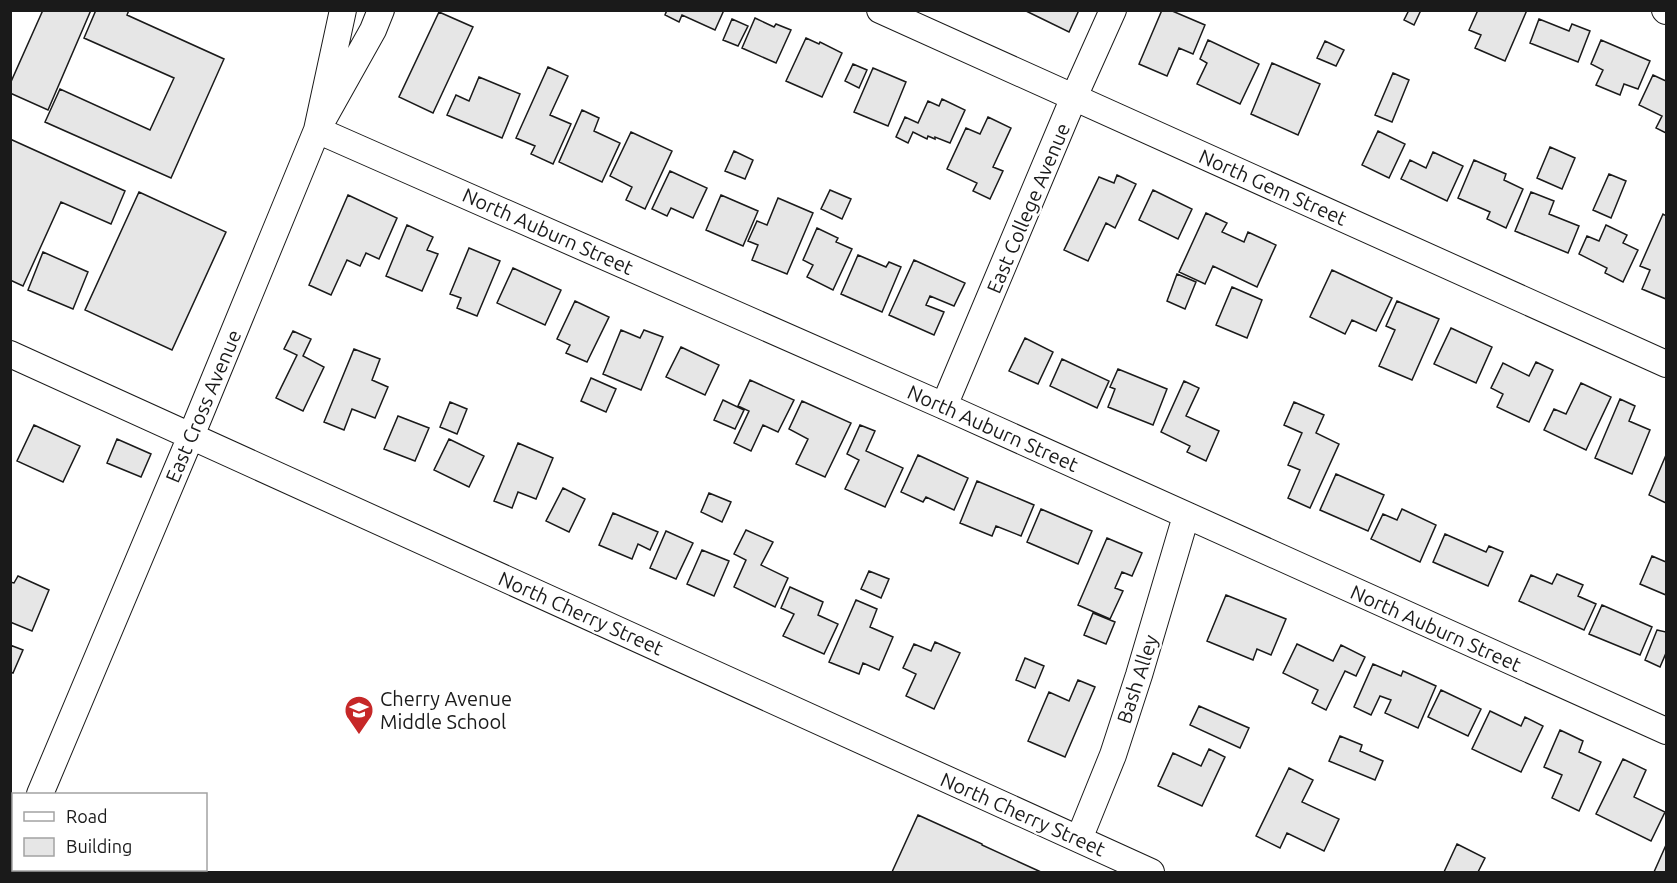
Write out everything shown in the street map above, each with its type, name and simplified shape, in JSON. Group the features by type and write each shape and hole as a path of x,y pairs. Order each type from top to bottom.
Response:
{"street":[{"name":"East Cross Avenue","path":"41,793 317,130 343,10"},
{"path":"317,130 373,30 381,10"},
{"name":"North Gem Street","path":"880,10 1666,364"},
{"name":"East College Avenue","path":"945,406 1113,10"},
{"name":"North Auburn Street","path":"317,130 945,406 1666,731"},
{"name":"North Cherry Street","path":"10,354 1151,873"},
{"name":"Bash Alley","path":"1079,839 1113,755 1186,516"}],"building":[{"path":"43,10 91,10 48,110 10,93 10,84"},
{"path":"96,10 129,10 127,15 224,59 171,178 45,122 60,89 150,130 174,78 84,38"},
{"path":"667,10 724,10 715,30 682,15 679,22 665,15"},
{"path":"1024,10 1079,10 1069,32"},
{"path":"1162,10 1170,10 1205,25 1193,54 1179,48 1167,76 1139,64"},
{"path":"1409,10 1421,10 1414,25 1404,20"},
{"path":"1478,10 1527,10 1505,61 1475,48 1481,35 1469,30"},
{"path":"439,12 473,27 433,113 399,97"},
{"path":"755,18 774,27 776,24 791,30 776,63 742,48"},
{"path":"732,19 748,26 738,46 723,40"},
{"path":"1539,19 1569,31 1572,24 1590,31 1578,62 1530,43"},
{"path":"806,38 842,53 822,97 786,81"},
{"path":"1208,40 1259,64 1240,104 1197,84 1207,63 1200,59"},
{"path":"1601,40 1650,61 1638,89 1624,84 1620,95 1596,85 1603,70 1591,64"},
{"path":"1325,41 1344,50 1336,66 1317,58"},
{"path":"1272,63 1320,84 1298,135 1251,114"},
{"path":"853,64 867,70 859,88 845,81"},
{"path":"548,67 568,76 550,115 571,124 553,164 531,154 535,146 516,138"},
{"path":"873,68 906,82 888,126 854,112"},
{"path":"1393,73 1409,80 1392,122 1375,115"},
{"path":"1653,75 1666,81 1666,133 1656,128 1662,116 1639,105"},
{"path":"479,77 520,94 502,138 447,115 456,95 469,101"},
{"path":"942,99 965,110 950,143 935,137 935,139 928,136 927,139 913,132 908,143 896,137 905,117 918,123 928,101 939,106"},
{"path":"582,110 599,118 594,131 620,143 602,182 559,162"},
{"path":"988,117 1011,128 993,167 1003,171 990,199 973,191 977,183 947,169 966,128 980,134"},
{"path":"1378,131 1405,144 1389,178 1362,165"},
{"path":"631,132 672,151 645,209 626,200 632,187 610,176"},
{"path":"10,139 125,191 111,224 61,202 23,286 10,280"},
{"path":"1550,147 1575,158 1562,189 1537,178"},
{"path":"734,151 753,160 745,179 725,171"},
{"path":"1433,152 1463,166 1447,201 1401,179 1410,160 1426,168"},
{"path":"1474,160 1506,174 1504,180 1523,189 1506,228 1487,219 1490,212 1458,198"},
{"path":"670,171 707,188 693,218 671,208 667,216 652,209"},
{"path":"1609,174 1626,181 1611,218 1593,210"},
{"path":"1117,175 1136,184 1115,228 1106,223 1088,261 1064,250 1099,177 1114,183"},
{"path":"830,190 851,199 842,219 821,209"},
{"path":"1153,190 1192,209 1178,239 1139,220"},
{"path":"139,192 226,232 172,350 85,310"},
{"path":"1531,192 1554,201 1549,214 1579,226 1568,253 1515,231"},
{"path":"348,195 397,218 379,259 366,253 360,266 347,260 331,295 309,285"},
{"path":"721,195 758,211 743,246 706,230"},
{"path":"778,198 813,213 787,274 752,260 758,245 748,241 757,221 767,225"},
{"path":"1206,213 1227,223 1222,232 1244,242 1248,232 1276,245 1257,287 1213,266 1205,284 1179,272"},
{"path":"1663,214 1666,216 1666,299 1642,289 1650,270 1640,266"},
{"path":"407,225 433,237 427,250 438,254 422,291 386,276"},
{"path":"1606,225 1627,235 1623,243 1638,250 1623,282 1605,273 1607,268 1579,254 1587,236 1599,241"},
{"path":"817,228 838,238 836,242 852,249 833,290 807,277 813,265 803,260"},
{"path":"469,248 500,261 477,316 457,308 461,298 450,294"},
{"path":"43,252 88,272 73,309 28,290"},
{"path":"858,255 886,267 889,262 901,267 882,312 841,294"},
{"path":"914,260 965,283 954,306 930,296 926,305 944,312 934,335 889,315"},
{"path":"513,268 561,290 545,325 497,303"},
{"path":"1332,270 1392,298 1376,331 1352,320 1345,334 1310,317"},
{"path":"1177,274 1196,282 1185,309 1167,301"},
{"path":"1232,287 1262,300 1247,338 1216,325"},
{"path":"575,301 609,317 587,362 566,353 570,345 557,339"},
{"path":"1397,301 1439,319 1412,380 1379,366 1395,330 1386,326"},
{"path":"1451,328 1492,347 1476,383 1434,364"},
{"path":"621,330 640,338 644,330 663,337 641,390 603,374"},
{"path":"293,331 311,339 303,356 324,367 303,411 276,398 297,355 284,349"},
{"path":"1025,338 1053,352 1038,384 1009,371"},
{"path":"681,347 719,365 705,395 666,377"},
{"path":"354,349 380,359 372,380 388,387 375,418 352,409 344,430 324,422"},
{"path":"1062,359 1109,381 1097,408 1050,386"},
{"path":"1536,362 1553,370 1529,422 1497,407 1503,394 1491,388 1503,363 1529,376"},
{"path":"1118,369 1167,389 1153,425 1108,407 1115,389 1110,387"},
{"path":"591,378 616,389 606,412 581,401"},
{"path":"750,380 794,400 778,432 763,425 751,451 734,443 749,411 738,406"},
{"path":"1184,381 1199,388 1186,416 1219,431 1206,461 1187,452 1190,446 1161,432"},
{"path":"1581,383 1611,397 1586,450 1544,430 1554,409 1566,414"},
{"path":"1620,399 1635,406 1629,421 1650,430 1632,474 1595,458"},
{"path":"723,400 744,410 735,429 714,420"},
{"path":"802,401 851,423 825,477 796,464 808,439 789,429"},
{"path":"450,402 467,409 457,434 440,427"},
{"path":"1294,402 1324,415 1316,433 1339,444 1310,508 1288,498 1300,470 1288,465 1302,433 1284,425"},
{"path":"398,416 429,428 415,461 384,449"},
{"path":"34,425 80,446 63,482 17,461"},
{"path":"860,425 875,431 866,451 903,468 885,507 845,489 859,460 847,454"},
{"path":"117,439 151,454 141,477 107,463"},
{"path":"449,439 484,456 469,487 434,470"},
{"path":"518,443 553,458 536,499 518,492 512,508 494,501"},
{"path":"918,455 968,478 954,510 926,497 923,502 901,492"},
{"path":"1666,455 1666,503 1649,495"},
{"path":"1336,474 1384,495 1368,531 1320,510"},
{"path":"977,481 1034,505 1021,536 996,526 992,536 960,523"},
{"path":"563,488 585,499 569,532 546,521"},
{"path":"709,493 731,502 722,522 701,512"},
{"path":"1041,509 1092,531 1078,564 1027,542"},
{"path":"1402,509 1436,525 1420,562 1371,539 1383,514 1397,520"},
{"path":"613,513 658,532 650,550 638,544 632,559 599,545"},
{"path":"746,530 773,542 761,565 788,578 775,607 734,587 746,560 734,554"},
{"path":"666,531 693,543 676,579 650,568"},
{"path":"1445,534 1486,552 1489,546 1503,552 1488,586 1433,562"},
{"path":"1107,538 1142,553 1132,576 1122,572 1115,588 1123,591 1110,619 1078,605"},
{"path":"702,550 729,561 714,596 687,584"},
{"path":"1652,556 1666,562 1666,595 1640,584"},
{"path":"869,571 889,579 881,598 861,589"},
{"path":"1557,574 1583,585 1578,596 1596,604 1584,630 1519,601 1531,575 1552,584"},
{"path":"18,576 49,590 32,631 10,622 10,582 14,583"},
{"path":"790,587 823,602 818,615 838,624 824,654 783,636 794,614 781,608"},
{"path":"1226,595 1286,619 1271,655 1257,649 1253,660 1207,641"},
{"path":"856,600 877,609 870,627 893,637 879,670 863,663 859,674 829,662"},
{"path":"1602,605 1652,627 1640,655 1589,634"},
{"path":"1093,613 1115,622 1106,644 1084,635"},
{"path":"1657,630 1666,632 1666,653 1660,667 1645,660"},
{"path":"935,642 960,653 934,709 906,696 916,674 903,668 914,644 931,651"},
{"path":"1297,644 1333,661 1341,645 1365,657 1356,676 1345,671 1326,710 1312,703 1318,690 1283,673"},
{"path":"10,645 23,650 13,673 10,672"},
{"path":"1025,658 1044,666 1035,688 1016,680"},
{"path":"1373,664 1401,676 1403,671 1436,686 1418,728 1385,713 1391,700 1380,696 1371,715 1354,707"},
{"path":"1078,680 1095,687 1065,757 1028,741 1049,692 1069,701"},
{"path":"1441,690 1481,709 1468,736 1428,717"},
{"path":"1199,706 1249,728 1240,748 1190,725"},
{"path":"1490,711 1521,726 1525,717 1543,726 1521,772 1472,749"},
{"path":"1560,730 1583,741 1579,752 1601,762 1579,811 1552,798 1562,775 1544,767"},
{"path":"1340,736 1362,745 1360,751 1383,761 1375,780 1329,761"},
{"path":"1209,749 1225,757 1202,806 1158,786 1173,753 1201,766"},
{"path":"1623,759 1646,770 1634,797 1665,812 1651,841 1596,814"},
{"path":"1289,768 1313,780 1302,802 1339,819 1324,851 1287,833 1280,848 1256,836"},
{"path":"918,815 982,844 1041,872 892,872"},
{"path":"1457,844 1485,858 1478,872 1444,872"},
{"path":"1666,845 1666,872 1654,872"}],"place":[{"name":"Cherry Avenue Middle School","path":"359,736"}]}
